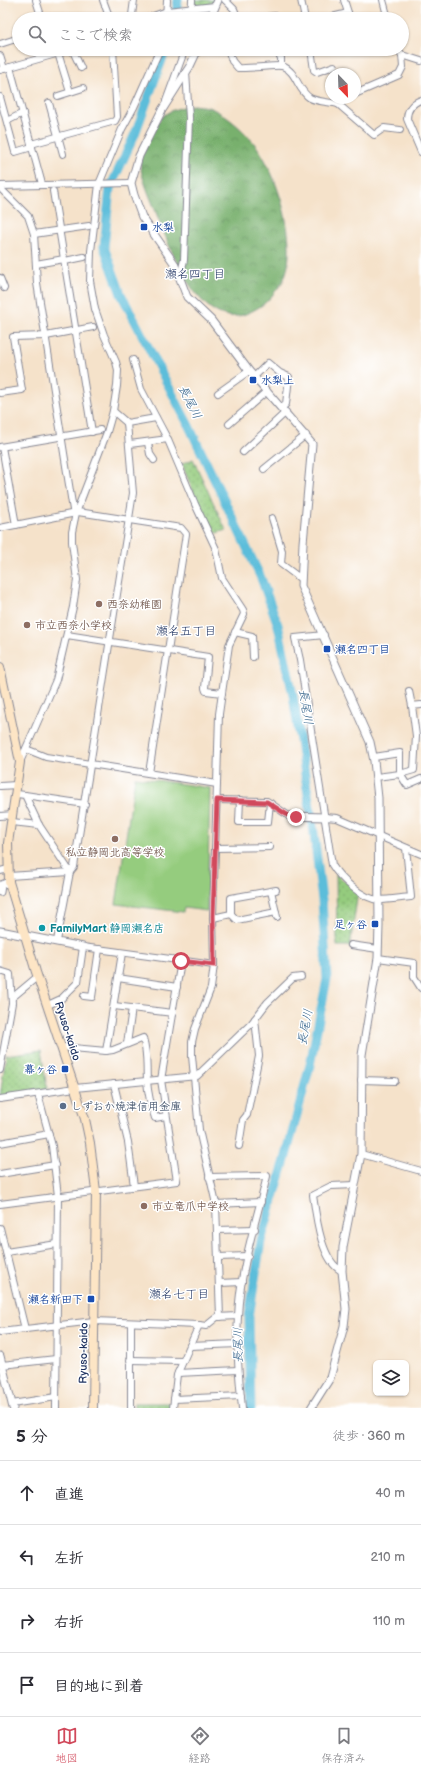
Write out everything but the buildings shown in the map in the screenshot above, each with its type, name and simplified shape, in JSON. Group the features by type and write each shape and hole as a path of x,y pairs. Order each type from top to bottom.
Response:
{"main road":[{"name":"Ryuso-kaido","path":"0,667 20,762 17,785 21,795 12,819 8,843 6,874 37,977 48,1005 75,1088 90,1142 96,1191 93,1408"}],"street":[{"path":"36,0 40,12"},
{"path":"103,0 107,12"},
{"path":"132,12 134,0"},
{"path":"167,0 167,11 190,9 217,3"},
{"path":"190,12 192,0"},
{"path":"225,0 234,8 235,12"},
{"path":"301,0 304,12"},
{"path":"344,0 348,12"},
{"path":"383,0 386,12"},
{"path":"0,44 12,40"},
{"path":"0,56 23,113 42,184"},
{"path":"5,69 42,56"},
{"path":"56,56 70,92"},
{"path":"76,56 81,68"},
{"path":"0,97 16,152 59,136 115,121 117,117 113,56"},
{"path":"20,762 56,680 67,635 77,580 72,542 77,512 113,411 118,370 95,309 90,281 91,251 102,184 122,129 137,102 157,56"},
{"path":"162,110 182,56"},
{"path":"194,56 162,110 139,156 128,183 142,217 171,258 187,297 211,320 251,374 306,435 312,444 301,586 370,742 374,757 376,777 379,900 378,958 362,1054 361,1154 343,1247 342,1271 346,1300 344,1326 330,1378 311,1408"},
{"path":"230,56 232,61 238,68 253,69 281,66 293,72 301,90 311,99 325,102"},
{"path":"281,56 282,58 281,66"},
{"path":"313,56 314,70 317,72 334,66"},
{"path":"361,92 399,76 403,67 402,56"},
{"path":"405,56 421,61"},
{"path":"180,277 184,260 189,137 186,72"},
{"path":"58,96 83,88"},
{"path":"421,100 415,102 407,114 413,134 421,152"},
{"path":"49,103 64,154"},
{"path":"338,104 374,134 384,128 400,130"},
{"path":"7,121 23,113"},
{"path":"0,187 42,184 128,183"},
{"path":"0,187 28,216 34,234 36,264 46,336 73,510 77,512"},
{"path":"53,191 92,432"},
{"path":"34,234 60,229 89,226"},
{"path":"36,264 84,257"},
{"path":"0,278 4,288"},
{"path":"0,394 22,390 13,337 46,336 93,328"},
{"path":"133,360 141,389 168,439 195,504 216,549 222,578 243,610 244,614 227,652 219,714 213,918 214,965 211,988 192,1042 199,1130 216,1204 220,1317"},
{"path":"218,393 268,363 280,373 289,377 284,410 243,452"},
{"path":"229,424 267,391"},
{"path":"57,941 70,872 74,867 85,804 133,493 127,423 113,411"},
{"path":"127,423 156,418"},
{"path":"16,525 1,447 100,430"},
{"path":"264,469 306,435"},
{"path":"130,444 168,439"},
{"path":"148,442 150,454 154,460"},
{"path":"0,528 77,512 181,528 186,534 149,773"},
{"path":"272,518 277,540 282,551 280,564 301,579"},
{"path":"235,632 252,636 253,657"},
{"path":"67,635 208,657 206,691 222,693"},
{"path":"324,636 295,638 300,660 332,865 339,876 349,885 370,898 379,900 411,897 406,848"},
{"path":"376,777 400,774 414,770 416,736 409,691"},
{"path":"412,706 421,705"},
{"path":"26,749 46,757 217,784"},
{"path":"374,757 400,753 400,774 407,785 421,779"},
{"path":"0,786 17,785"},
{"path":"21,795 85,804"},
{"path":"21,795 70,872"},
{"path":"217,800 260,800 270,803 289,816 337,818 421,854"},
{"path":"240,800 239,822 268,822 270,803"},
{"path":"0,816 39,825"},
{"path":"215,848 270,847"},
{"path":"0,892 6,874 70,872"},
{"path":"273,891 276,914 237,920 231,914 231,898 273,891"},
{"path":"213,918 231,914"},
{"path":"0,931 24,934 83,947 214,965"},
{"path":"351,945 378,949"},
{"path":"48,1005 61,999 78,982 83,947"},
{"path":"84,996 92,997 99,949"},
{"path":"106,1051 122,952"},
{"path":"378,958 414,963 414,977 421,988"},
{"path":"0,1204 177,1181 161,1080 181,961"},
{"path":"0,971 10,974 13,997 0,1070"},
{"path":"13,997 37,977"},
{"path":"0,1099 75,1088 197,1076 293,978 301,977"},
{"path":"118,978 177,987"},
{"path":"114,1006 173,1013"},
{"path":"127,1044 132,1008"},
{"path":"239,1146 243,1120 247,1115 259,1056 255,1018"},
{"path":"62,1047 106,1051 113,1050 144,1038 148,1053 147,1081 149,1100 155,1118 166,1116"},
{"path":"361,1080 395,1081"},
{"path":"114,1084 128,1142 134,1186"},
{"path":"38,1094 49,1134 55,1165 58,1196 56,1408"},
{"path":"0,1143 49,1134"},
{"path":"361,1154 421,1171"},
{"path":"0,1174 55,1165"},
{"path":"209,1177 267,1176 242,1282 238,1316 238,1370 242,1408"},
{"path":"342,1271 336,1268 322,1245 313,1195 331,1186 355,1185"},
{"path":"216,1204 261,1202"},
{"path":"0,1228 25,1329"},
{"path":"217,1230 254,1229"},
{"path":"6,1252 58,1244"},
{"path":"218,1257 248,1256"},
{"path":"219,1283 242,1282"},
{"path":"0,1332 94,1321 206,1326 217,1317 238,1316"},
{"path":"131,1323 131,1408"},
{"path":"172,1408 178,1373 199,1325"},
{"path":"190,1346 238,1344"},
{"path":"0,1356 12,1406 56,1397"},
{"path":"2,1365 56,1359"},
{"path":"130,1360 183,1361"},
{"path":"178,1373 238,1370"},
{"path":"174,1399 240,1396"}],"green space":[{"path":"194,0 216,0 202,6 196,5"},
{"path":"193,105 211,108 219,112 242,130 253,141 265,160 279,192 288,230 288,264 282,283 269,299 260,307 250,312 232,316 217,312 202,301 179,267 170,248 142,175 140,163 141,159 153,132 162,117 173,110"},
{"path":"193,459 226,530 217,533 209,525 207,526 182,464"},
{"path":"135,777 210,788 207,911 184,908 183,912 116,904"},
{"path":"336,874 358,892 350,946 337,946"},
{"path":"41,1050 47,1089 0,1097 6,1055"},
{"path":"134,1403 170,1403 170,1408 134,1408"}],"waterway":[{"name":"長尾川","path":"176,12 178,0"},
{"name":"長尾川","path":"163,56 135,134 110,188 104,247 121,294 188,424 261,578 278,625 293,695 314,834 322,900 327,979 310,1065 285,1160 261,1241 249,1317 251,1408"}],"place":[{"name":"水梨","path":"144,227"},
{"name":"水梨上","path":"253,380"},
{"name":"西奈幼稚園","path":"99,604"},
{"name":"市立西奈小学校","path":"27,625"},
{"name":"瀬名四丁目","path":"327,649"},
{"name":"私立静岡北高等学校","path":"115,839"},
{"name":"足ヶ谷","path":"375,924"},
{"name":"FamilyMart 静岡瀬名店","path":"42,928"},
{"name":"幕ヶ谷","path":"65,1069"},
{"name":"しずおか焼津信用金庫","path":"63,1106"},
{"name":"市立竜爪中学校","path":"144,1206"},
{"name":"瀬名新田下","path":"91,1299"}],"district":[{"name":"瀬名四丁目","path":"195,274"},
{"name":"瀬名五丁目","path":"186,631"},
{"name":"瀬名七丁目","path":"179,1294"}],"route":[{"path":"181,961 214,965 213,916 217,800 260,800 274,805 289,816 296,817"}]}
